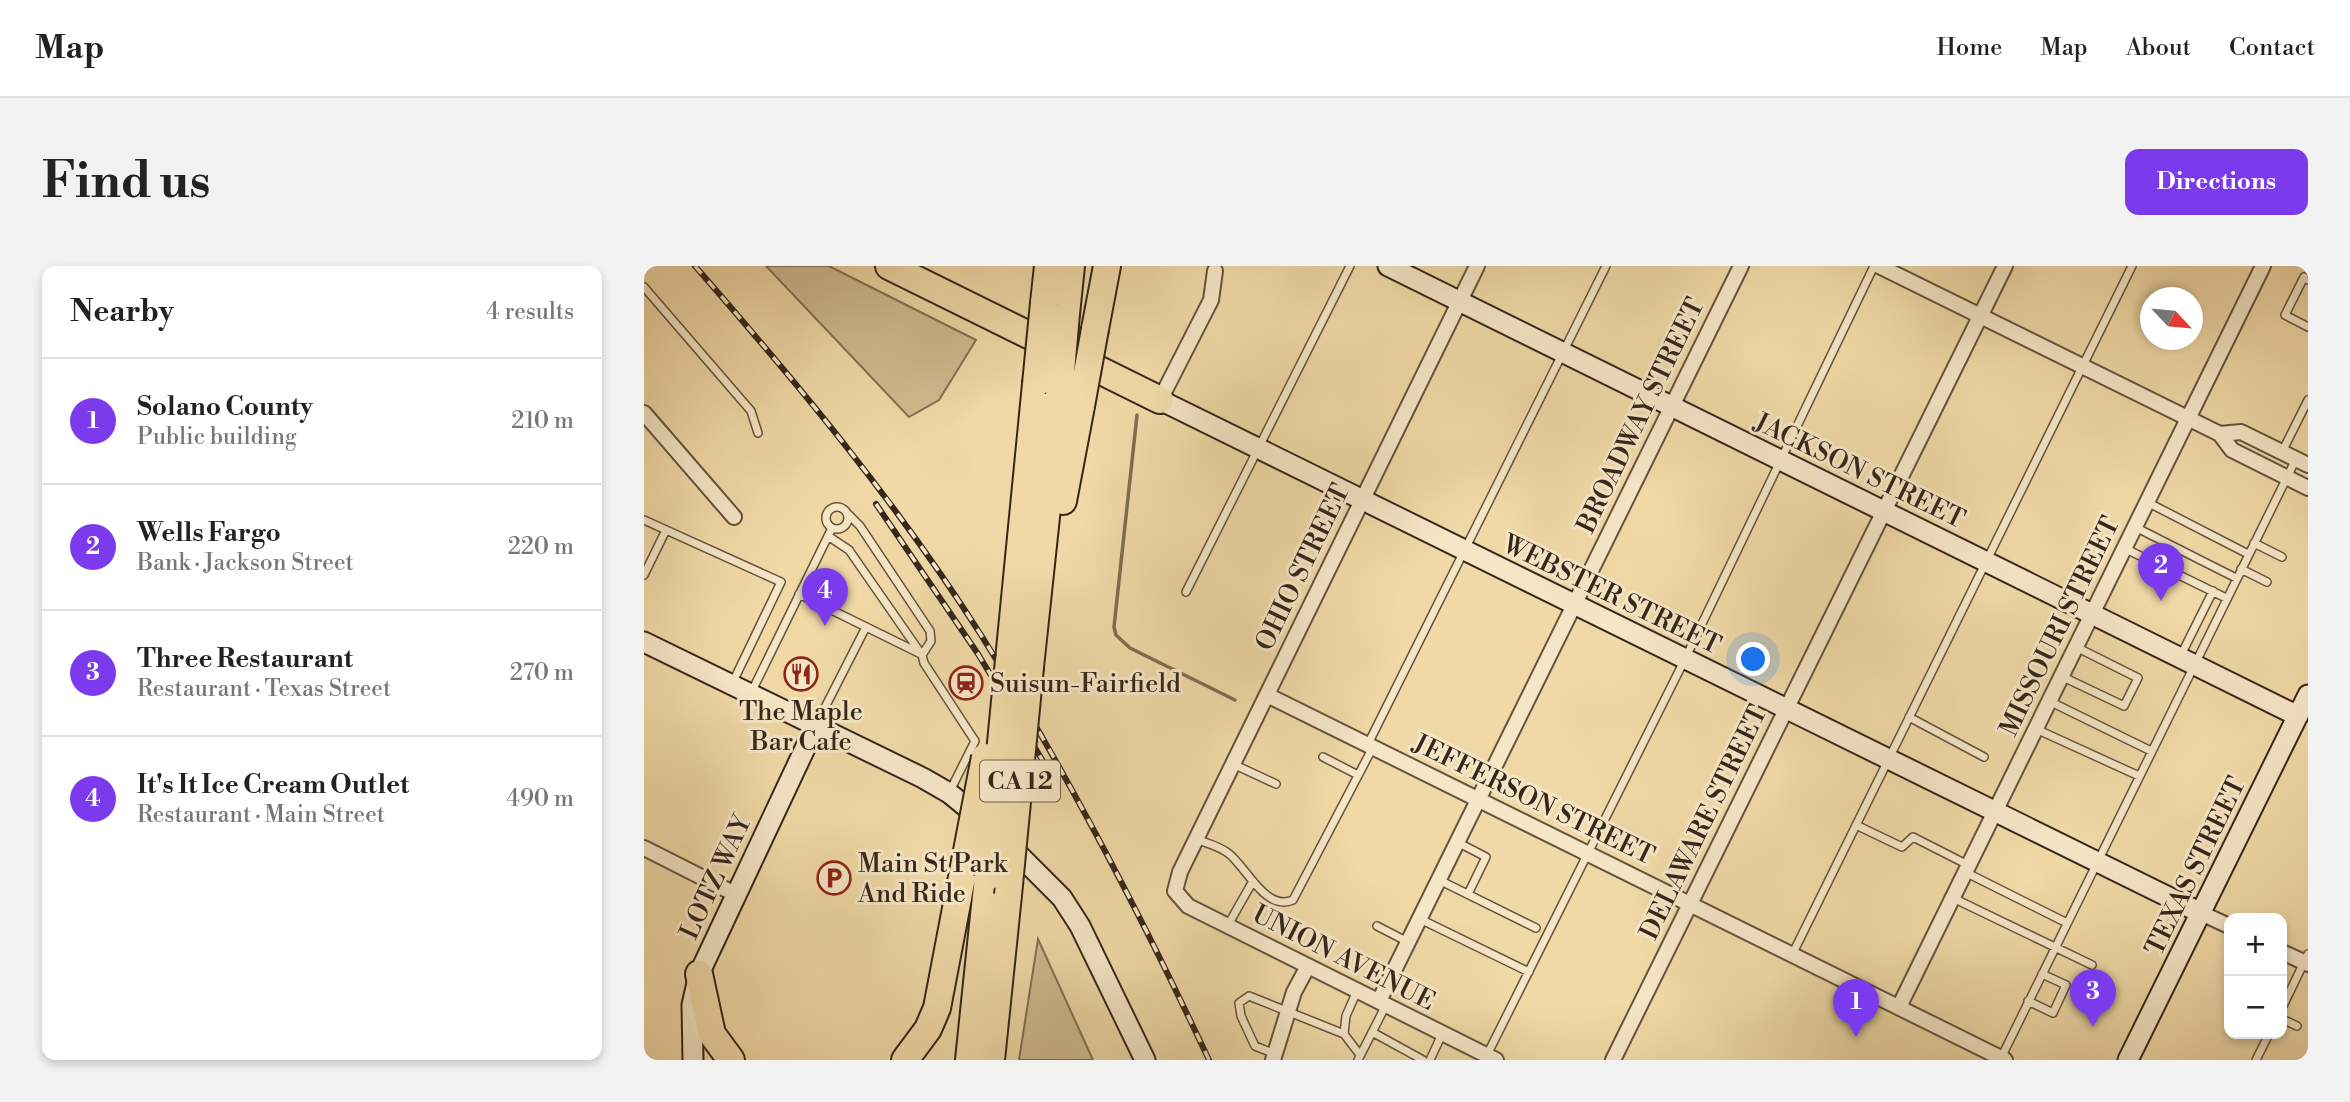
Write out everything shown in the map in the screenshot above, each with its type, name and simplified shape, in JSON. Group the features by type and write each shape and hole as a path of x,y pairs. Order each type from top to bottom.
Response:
{"highway":[{"path":"889,266 1160,400"},
{"name":"CA 12","path":"969,1060 988,877 1020,664 1041,598 1058,395 1055,309 1048,266"},
{"name":"CA 12","path":"1055,309 1071,266"},
{"path":"1058,395 1095,329 1107,266"},
{"name":"CA 12","path":"991,1060 1008,895 1020,664 1017,576 1058,395"},
{"path":"905,1060 929,1029 937,1008 996,704 1020,664"},
{"path":"699,974 712,1034 731,1060"}],"street":[{"name":"JACKSON STREET","path":"1388,266 2303,718"},
{"name":"OHIO STREET","path":"1175,891 1180,872 1477,266"},
{"name":"BROADWAY STREET","path":"1383,1002 1408,942 1741,266"},
{"path":"1877,266 2220,434 2232,450 2308,488"},
{"name":"DELAWARE STREET","path":"1613,1060 2005,266"},
{"name":"MISSOURI STREET","path":"1899,1007 2263,266"},
{"path":"1160,400 1210,300 1215,271"},
{"name":"WEBSTER STREET","path":"1160,400 2224,924"},
{"path":"644,413 734,517"},
{"path":"2220,434 2241,432 2295,459"},
{"path":"644,642 816,725 949,793 965,804 1062,898 1080,926 1145,1060"},
{"name":"JEFFERSON STREET","path":"1268,695 2003,1059"},
{"name":"TEXAS STREET","path":"2128,1060 2303,718 2308,695"},
{"name":"LOTZ WAY","path":"693,1060 692,1005 699,974 816,725"},
{"path":"644,848 735,894"},
{"name":"UNION AVENUE","path":"1175,891 1188,906 1383,1002 1489,1058"},
{"path":"2287,954 2307,960"},
{"path":"1274,1057 1289,1010 1308,966"}],"lane":[{"path":"1186,592 1350,266"},
{"path":"1196,839 1228,852 1253,881 1275,899 1283,902 1293,900 1358,775 1370,745 1606,266"},
{"path":"1489,1058 1587,853 1877,266"},
{"path":"1792,956 2132,266"},
{"path":"2308,279 2304,278 2285,315 2308,327"},
{"path":"644,287 751,411 758,433"},
{"path":"2186,662 2226,598 2287,477 2295,459 2308,400"},
{"path":"2147,502 2248,554"},
{"path":"922,655 931,641 930,631 860,526 842,508 834,507 827,513 830,532 849,550 922,655 923,663 975,741 949,793"},
{"path":"751,694 830,532 847,523 848,514"},
{"path":"644,520 781,582 732,685"},
{"path":"2134,527 2236,578"},
{"path":"644,575 666,530"},
{"path":"2254,543 2282,557"},
{"path":"2123,548 2226,598"},
{"path":"2241,569 2267,582"},
{"path":"2003,1059 2028,1001 2151,751 2213,591"},
{"path":"799,594 922,655"},
{"path":"816,725 866,627"},
{"path":"2061,676 2124,706 2138,678 2076,647"},
{"path":"2049,701 2151,751"},
{"path":"1909,717 1984,757"},
{"path":"2035,729 2139,776"},
{"path":"1323,757 1358,775"},
{"path":"1233,764 1276,783"},
{"path":"1856,825 1902,847 1913,837 2067,923"},
{"path":"1457,842 1486,857 1468,894"},
{"path":"1439,880 1535,928"},
{"path":"1228,925 1253,881"},
{"path":"1952,897 2092,965"},
{"path":"1420,918 1529,972"},
{"path":"1377,926 1408,942"},
{"path":"2287,998 2307,960"},
{"path":"2028,1001 2053,1013 2066,985 2042,974"},
{"path":"1344,1034 1346,1016 1357,990"},
{"path":"1274,1057 1255,1046 1241,1016 1239,1003 1249,996 1344,1034 1359,1058"},
{"path":"1359,1058 1383,1002"},
{"path":"2287,1021 2297,1026"},
{"path":"1372,1032 1423,1060"},
{"path":"1430,1060 1442,1034"},
{"path":"2256,1060 2266,1039"}],"shaded area":[{"path":"766,266 829,266 976,340 939,400 909,417"},
{"path":"1038,939 1093,1060 1019,1060"}],"waterway":[{"path":"1137,415 1114,627 1116,635 1130,648 1235,700"}],"railway":[{"path":"695,266 845,445 916,539 981,635 1043,738 1101,844 1209,1060"},
{"path":"876,504 978,654 1049,771"}],"place":[{"name":"Wells Fargo","path":"2161,601"},
{"name":"It's It Ice Cream Outlet","path":"825,626"},
{"name":"The Maple Bar Cafe","path":"801,674"},
{"name":"Suisun-Fairfield","path":"966,683"},
{"name":"Main St Park And Ride","path":"834,878"},
{"name":"Three Restaurant","path":"2093,1027"},
{"name":"Solano County","path":"1856,1037"}]}
